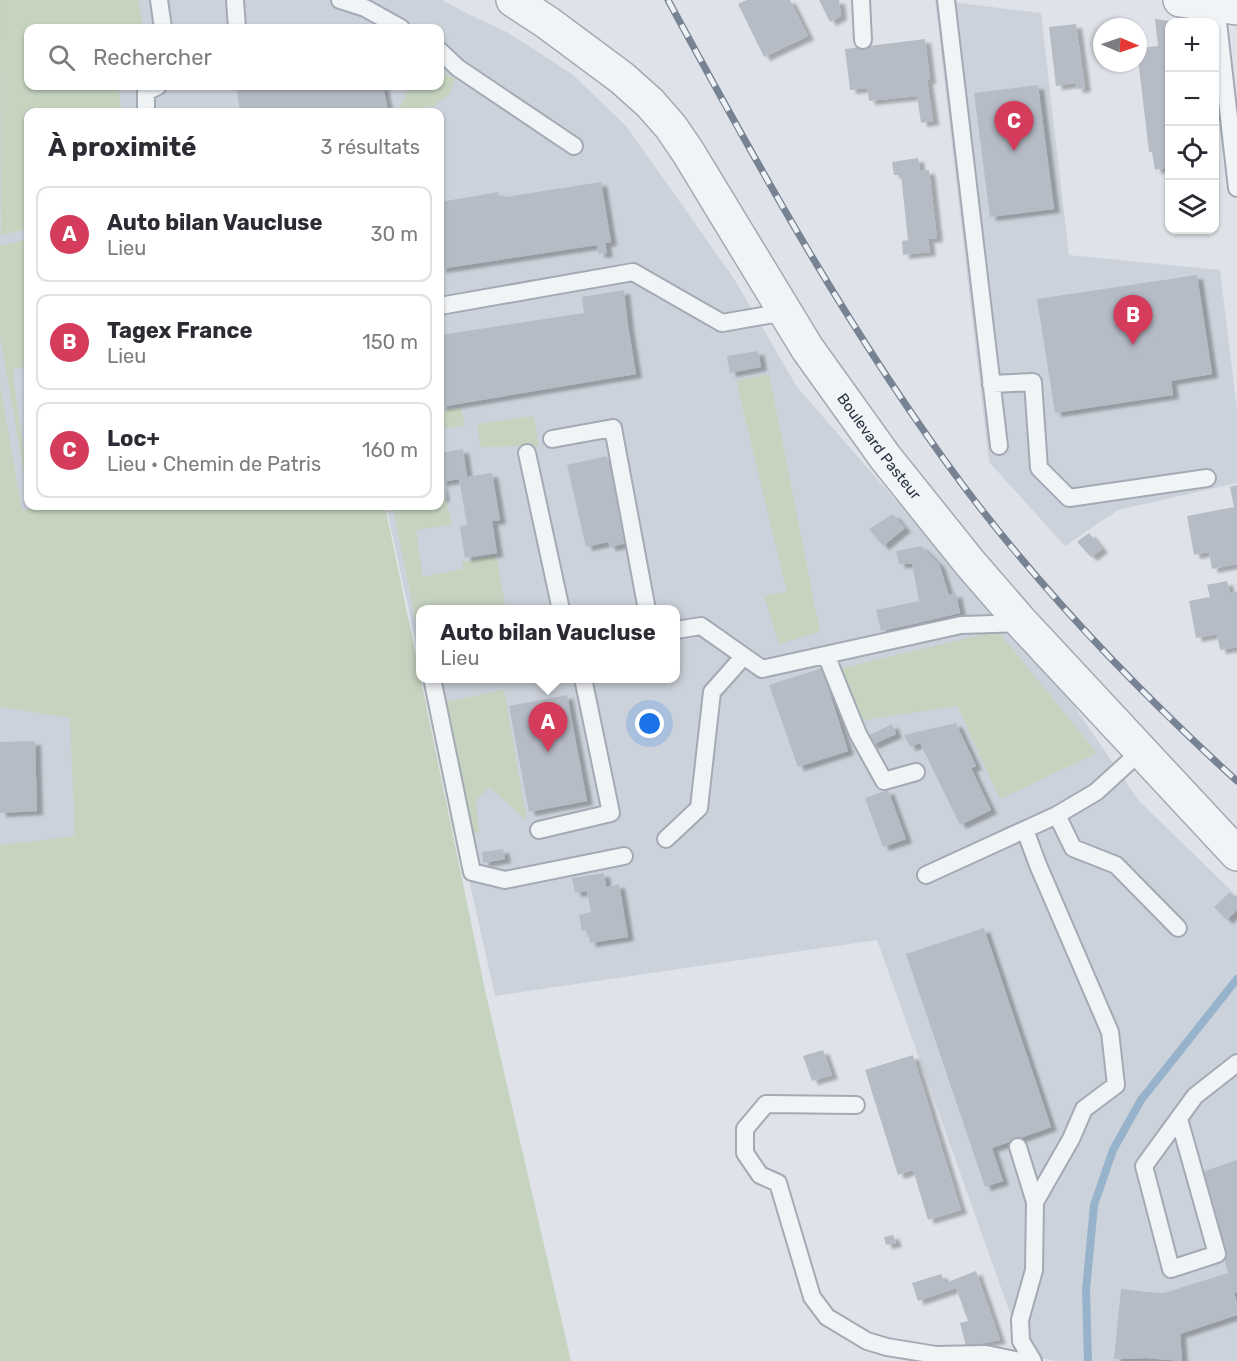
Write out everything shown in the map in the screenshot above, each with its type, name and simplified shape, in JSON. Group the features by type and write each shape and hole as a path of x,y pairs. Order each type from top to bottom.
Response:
{"street":[{"name":"Boulevard Pasteur","path":"513,0 543,12 650,103 671,127 807,348 885,457 970,563 1022,623 1237,854"},
{"path":"1180,0 1226,6"}],"lane":[{"path":"159,0 162,24"},
{"path":"236,0 237,24"},
{"path":"340,0 365,8 394,24"},
{"path":"861,0 863,40"},
{"path":"946,0 999,446"},
{"path":"1226,6 1237,188"},
{"path":"444,55 458,68 574,146"},
{"path":"146,108 146,92 150,90"},
{"path":"444,305 633,272 722,323 785,312"},
{"path":"991,384 1033,382 1039,468 1069,498 1207,478"},
{"path":"552,439 613,428 646,605"},
{"path":"527,453 560,605"},
{"path":"680,629 701,626 762,669 962,625 1022,623"},
{"path":"826,655 858,734 884,781 916,772"},
{"path":"666,839 699,808 712,692 744,656"},
{"path":"433,683 472,872 504,880 624,856"},
{"path":"539,830 611,813 584,683"},
{"path":"926,875 1057,815 1096,792 1142,750"},
{"path":"1057,815 1073,848 1116,865 1178,928"},
{"path":"1025,830 1110,1032 1116,1085 1084,1109 1071,1139 1035,1202"},
{"path":"1179,1119 1217,1254 1171,1269 1144,1166 1195,1096 1237,1063"},
{"path":"856,1105 766,1104 745,1129 745,1153 760,1174 778,1183 813,1297 828,1317 867,1341 887,1347 936,1355 986,1354 1020,1361"},
{"path":"1018,1147 1035,1202 1034,1270 1020,1320 1021,1341 1033,1361"}],"shaded area":[{"path":"0,0 442,0 507,32 572,74 626,126 733,277 797,387 1070,700 1139,801 1237,896 1237,1361 1056,1361 1025,1355 877,940 495,996 425,683 680,683 680,605 416,605 416,643 387,510 444,510 444,108 24,108 24,510 43,510 163,1361 0,1361"},
{"path":"935,0 1041,13 1069,255 1220,270 1237,410 1237,483 1118,510 1065,546 989,462"}],"green space":[{"path":"0,0 138,0 143,24 24,24 24,90 118,90 121,108 24,108 24,230 1,235"},
{"path":"444,73 455,79 450,93 434,106 399,108 408,90 444,90"},
{"path":"24,240 24,367 14,369 14,384 24,452 24,473 0,337 0,246"},
{"path":"769,374 820,632 779,644 764,596 787,592 736,381"},
{"path":"0,385 22,510 386,510 416,656 416,683 422,683 485,990 571,1361 0,1361 0,845 75,836 70,718 0,707"},
{"path":"461,408 465,425 444,429 444,410"},
{"path":"534,416 539,446 480,447 477,424"},
{"path":"444,498 446,498 452,525 416,530 423,577 463,569 462,562 496,555 505,605 416,605 416,621 393,510 444,510"},
{"path":"998,631 1097,753 1000,799 957,706 859,721 842,668"},
{"path":"504,690 527,821 490,787 476,800 479,832 472,834 445,702"}],"building":[{"path":"747,0 790,0 808,36 764,57 738,4"},
{"path":"819,0 839,0 841,16 830,22"},
{"path":"1155,19 1165,20 1165,168 1155,170 1152,152 1149,152 1140,72 1147,72 1147,47 1158,46"},
{"path":"1076,24 1085,88 1077,89 1076,83 1056,86 1049,27"},
{"path":"925,39 930,80 927,80 933,121 921,123 917,96 869,101 867,88 850,90 845,49"},
{"path":"1038,85 1054,209 990,217 974,93"},
{"path":"237,90 384,90 387,108 239,108"},
{"path":"918,158 920,171 929,170 937,238 928,239 930,252 903,255 902,241 908,240 901,175 894,175 892,162"},
{"path":"601,182 611,242 605,243 607,253 599,254 597,245 444,268 444,201 498,192 499,198"},
{"path":"1197,275 1212,374 1171,381 1173,395 1055,413 1037,299"},
{"path":"624,290 636,374 444,406 444,334 584,313 582,297"},
{"path":"758,351 761,367 730,373 727,356"},
{"path":"463,449 467,477 492,473 500,520 492,521 497,553 465,558 460,526 467,525 459,479 444,482 444,452"},
{"path":"607,456 627,543 610,547 608,542 586,547 567,465"},
{"path":"1237,485 1237,564 1212,569 1209,552 1194,555 1187,516 1234,507 1230,487"},
{"path":"893,514 905,528 883,546 869,529"},
{"path":"1089,533 1102,549 1091,557 1077,542"},
{"path":"921,546 939,564 949,595 956,593 960,613 881,631 876,610 919,601 912,564 899,564 896,551"},
{"path":"1227,581 1230,593 1237,592 1237,647 1220,650 1217,634 1196,638 1189,601 1210,597 1207,585"},
{"path":"822,668 848,751 798,767 769,685"},
{"path":"567,695 587,801 529,812 509,706"},
{"path":"956,723 976,766 971,768 991,810 960,825 920,743 910,747 904,735"},
{"path":"892,724 896,734 872,745 867,736"},
{"path":"35,741 37,811 0,813 0,742"},
{"path":"888,790 906,839 883,847 865,798"},
{"path":"503,849 505,859 483,863 482,852"},
{"path":"604,873 606,887 619,884 628,937 590,943 588,930 582,931 579,915 591,912 587,891 575,893 572,878"},
{"path":"1230,892 1237,899 1237,910 1227,920 1214,907"},
{"path":"984,928 1051,1127 992,1148 1003,1181 985,1187 906,954"},
{"path":"823,1050 832,1075 812,1081 803,1056"},
{"path":"913,1055 961,1210 928,1220 913,1170 898,1175 865,1070"},
{"path":"1237,1160 1237,1292 1234,1293 1237,1315 1180,1334 1182,1361 1146,1358 1114,1359 1121,1289 1164,1293 1228,1273 1202,1172"},
{"path":"893,1235 896,1243 886,1245 884,1237"},
{"path":"976,1271 1000,1340 966,1346 960,1323 968,1321 956,1288 918,1301 912,1283 941,1274 945,1283"}],"waterway":[{"path":"1088,1361 1086,1290 1094,1205 1113,1150 1141,1100 1237,979"}],"railway":[{"path":"668,0 771,186 843,308 881,368 962,484 1025,563 1092,639 1127,676 1237,781"}],"place":[{"name":"Loc+","path":"1014,151"},
{"name":"Tagex France","path":"1133,345"},
{"name":"Auto bilan Vaucluse","path":"548,752"}]}
